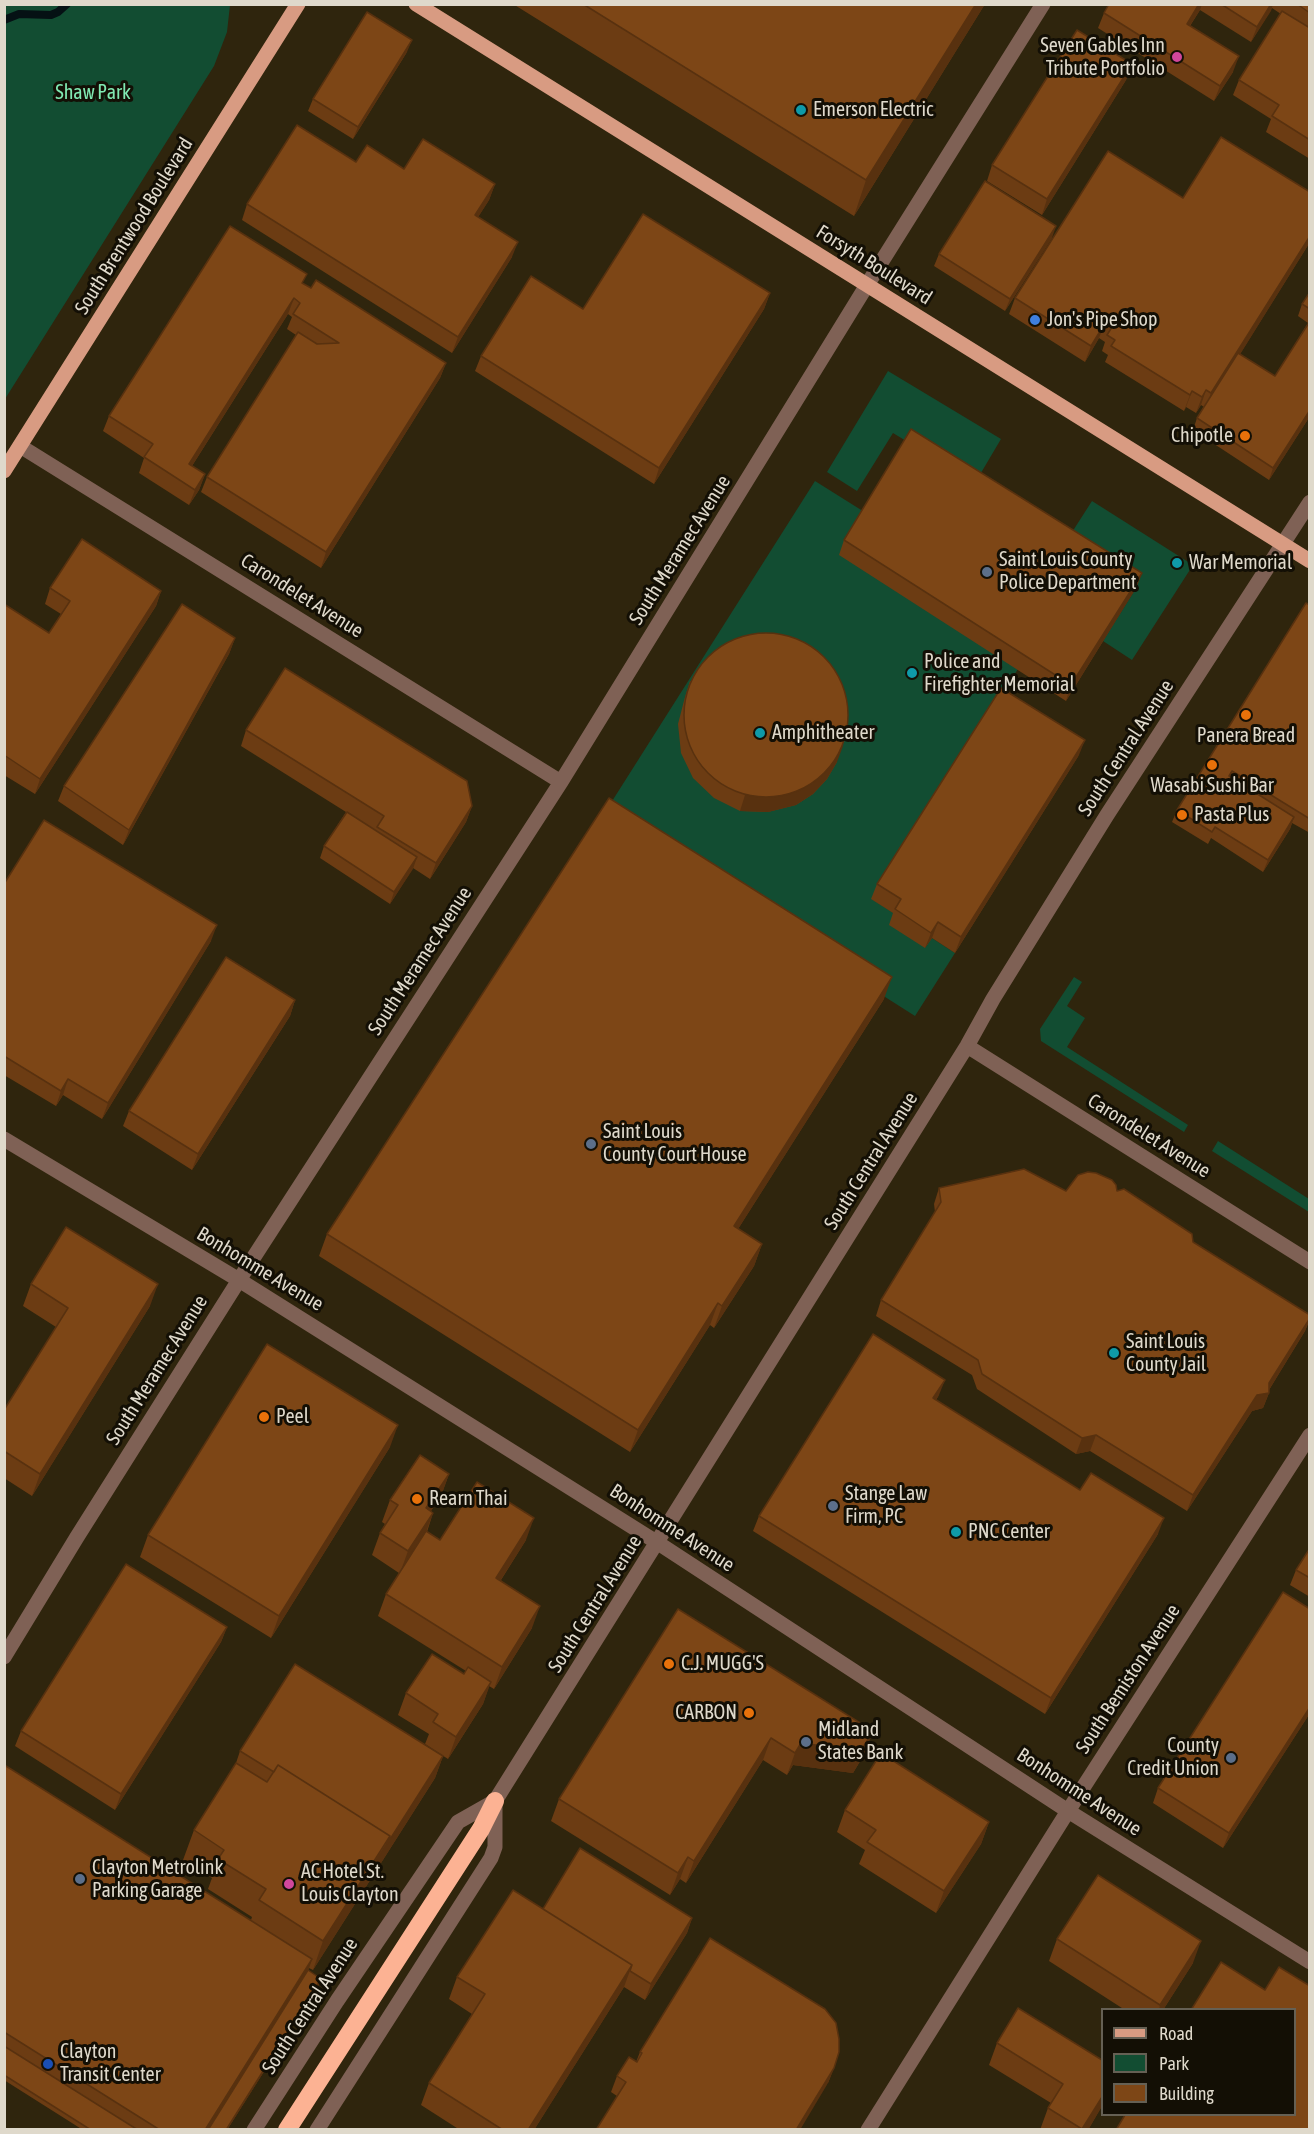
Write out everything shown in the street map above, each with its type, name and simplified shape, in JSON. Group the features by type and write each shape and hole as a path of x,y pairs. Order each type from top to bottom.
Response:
{"highway":[{"path":"287,2130 481,1829 495,1801"}],"main road":[{"name":"South Brentwood Boulevard","path":"4,471 298,4"},
{"name":"Forsyth Boulevard","path":"416,4 1310,561"}],"street":[{"name":"South Meramec Avenue","path":"4,1657 239,1280 561,782 1042,4"},
{"name":"Carondelet Avenue","path":"20,446 561,782"},
{"name":"South Central Avenue","path":"254,2130 337,2001 458,1822 495,1801 967,1046 993,999 1107,815 1310,502"},
{"name":"Carondelet Avenue","path":"967,1046 1310,1262"},
{"name":"Bonhomme Avenue","path":"4,1139 239,1280 658,1543 1068,1811 1310,1962"},
{"name":"South Bemiston Avenue","path":"867,2130 1068,1811 1310,1435"},
{"path":"317,2130 491,1858 495,1847 495,1801"}],"green space":[{"name":"Shaw Park","path":"5,4 230,5 227,32 214,66 5,399"},
{"path":"888,371 1001,439 975,483 893,433 857,491 827,472"},
{"path":"815,481 866,513 1018,669 872,899 955,953 915,1016 602,817"},
{"path":"1092,501 1193,565 1132,660 1103,641 1138,585 1067,540"},
{"path":"1074,977 1082,982 1067,1006 1085,1018 1067,1047 1188,1125 1184,1132 1041,1041 1040,1029"},
{"path":"1218,1141 1309,1199 1309,1212 1212,1151"}],"building":[{"name":"Emerson Electric","path":"583,4 976,4 866,180"},
{"path":"1109,4 1199,4 1187,24 1239,56 1220,86 1104,13"},
{"path":"1221,4 1271,4 1257,27"},
{"path":"1297,4 1310,4 1310,13"},
{"path":"1282,11 1310,28 1310,140 1272,116 1279,105 1239,80"},
{"path":"367,12 412,40 358,127 313,99"},
{"path":"1077,30 1132,64 1047,199 992,165"},
{"path":"297,125 356,162 367,145 404,169 423,139 495,184 475,215 518,242 458,337 247,204"},
{"path":"1221,137 1310,192 1310,236 1211,393 1206,390 1202,397 1192,391 1190,395 1111,346 1115,340 1107,335 1112,327 1105,323 1091,346 1015,298 1108,151 1183,198"},
{"path":"985,181 1056,226 1010,299 939,254"},
{"path":"643,214 770,293 659,468 481,356 531,276 583,309"},
{"path":"230,226 307,274 302,283 311,288 316,280 446,363 326,552 207,477 298,332 317,344 339,343 293,314 300,303 294,298 189,464 205,474 195,490 144,457 153,444 109,416"},
{"path":"1310,292 1310,309 1302,304"},
{"path":"1310,321 1310,410 1273,468 1197,418 1238,353 1275,376"},
{"name":"Saint Louis County Police Department","path":"911,429 1142,573 1071,685 844,540"},
{"path":"82,539 161,591 40,779 4,755 4,604 49,633 70,601 50,588"},
{"path":"1306,603 1310,605 1310,819 1232,771 1229,776 1294,817 1268,860 1215,827 1212,832 1177,810"},
{"path":"182,604 235,638 129,830 64,786"},
{"name":"Amphitheater","path":"766,633 797,639 824,657 842,684 848,715 842,746 824,773 797,791 766,797 735,791 708,773 690,746 684,715 690,684 708,657 735,639"},
{"path":"285,668 467,781 472,806 436,863 377,827 384,816 246,730"},
{"path":"1001,688 1085,740 961,937 938,922 931,933 895,909 901,899 877,884"},
{"name":"Saint Louis County Court House","path":"609,798 892,977 734,1226 762,1244 722,1306 718,1303 638,1430 327,1234"},
{"path":"347,812 417,857 394,892 324,846"},
{"path":"44,820 217,925 108,1103 68,1079 61,1091 4,1056 4,884"},
{"path":"226,957 295,1000 198,1154 129,1111"},
{"name":"Saint Louis County Jail","path":"1024,1169 1066,1191 1078,1175 1088,1172 1112,1180 1117,1191 1124,1189 1192,1234 1193,1242 1310,1315 1269,1383 1269,1393 1257,1395 1193,1495 1096,1435 1082,1438 982,1374 978,1360 881,1300 941,1202 939,1188"},
{"path":"66,1227 158,1284 40,1474 4,1451 4,1410 68,1308 31,1284"},
{"name":"PNC Center","path":"873,1334 945,1380 933,1398 1080,1490 1091,1473 1164,1518 1051,1698 759,1516"},
{"path":"267,1344 398,1425 279,1616 148,1535"},
{"path":"420,1455 449,1474 426,1508 433,1513 408,1551 380,1533 398,1505 390,1500"},
{"path":"477,1482 534,1518 496,1578 540,1606 502,1667 386,1594 426,1531 440,1540"},
{"path":"1310,1548 1310,1578 1296,1570"},
{"path":"126,1564 227,1627 121,1794 21,1731"},
{"name":"County Credit Union","path":"1283,1592 1310,1609 1310,1707 1229,1833 1158,1788"},
{"path":"678,1609 873,1731 861,1751 801,1743 795,1753 771,1738 694,1861 688,1857 678,1873 559,1799"},
{"path":"432,1654 464,1674 468,1667 491,1682 456,1737 433,1722 438,1714 406,1693"},
{"path":"295,1664 443,1756 387,1844 390,1836 278,1765 274,1772 240,1751"},
{"path":"881,1753 989,1822 944,1891 867,1842 876,1830 845,1810"},
{"name":"AC Hotel St. Louis Clayton","path":"236,1763 267,1782 278,1765 390,1836 323,1941 259,1900 266,1889 218,1859 224,1850 194,1830"},
{"name":"Clayton Metrolink Parking Garage","path":"6,1766 312,1959 205,2130 160,2130 4,2032 4,1769"},
{"path":"580,1848 692,1918 651,1984 630,1971 632,1965 543,1909"},
{"path":"1098,1875 1201,1941 1160,2005 1057,1939"},
{"path":"513,1890 632,1965 528,2130 503,2130 429,2083 485,1994 457,1977"},
{"path":"710,1938 825,2009 836,2023 839,2039 839,2052 834,2068 796,2130 596,2130 626,2082 617,2076 629,2057 637,2062 642,2053 640,2052"},
{"path":"1221,1962 1265,1990 1279,1967 1310,1986 1310,2130 1116,2130 1124,2116 1296,2116 1296,2008 1192,2008"},
{"path":"308,1970 321,1979 226,2130 208,2130"},
{"path":"1018,2008 1101,2059 1101,2099 1082,2129 1048,2108 1063,2084 997,2043"},
{"path":"4,2046 138,2130 91,2130 4,2075"}],"waterway":[{"path":"4,20 19,14 51,15 67,4"}],"place":[{"name":"Seven Gables Inn Tribute Portfolio","path":"1177,57"},
{"name":"Emerson Electric","path":"801,110"},
{"name":"Jon's Pipe Shop","path":"1035,320"},
{"name":"Chipotle","path":"1245,436"},
{"name":"War Memorial","path":"1177,563"},
{"name":"Saint Louis County Police Department","path":"987,572"},
{"name":"Police and Firefighter Memorial","path":"912,673"},
{"name":"Panera Bread","path":"1246,715"},
{"name":"Amphitheater","path":"760,733"},
{"name":"Wasabi Sushi Bar","path":"1212,765"},
{"name":"Pasta Plus","path":"1182,815"},
{"name":"Saint Louis County Court House","path":"591,1144"},
{"name":"Saint Louis County Jail","path":"1114,1353"},
{"name":"Peel","path":"264,1417"},
{"name":"Rearn Thai","path":"417,1499"},
{"name":"Stange Law Firm, PC","path":"833,1506"},
{"name":"PNC Center","path":"956,1532"},
{"name":"C.J. MUGG'S","path":"669,1664"},
{"name":"CARBON","path":"749,1713"},
{"name":"Midland States Bank","path":"806,1742"},
{"name":"County Credit Union","path":"1231,1758"},
{"name":"Clayton Metrolink Parking Garage","path":"80,1879"},
{"name":"AC Hotel St. Louis Clayton","path":"289,1884"},
{"name":"Clayton Transit Center","path":"48,2064"}]}
